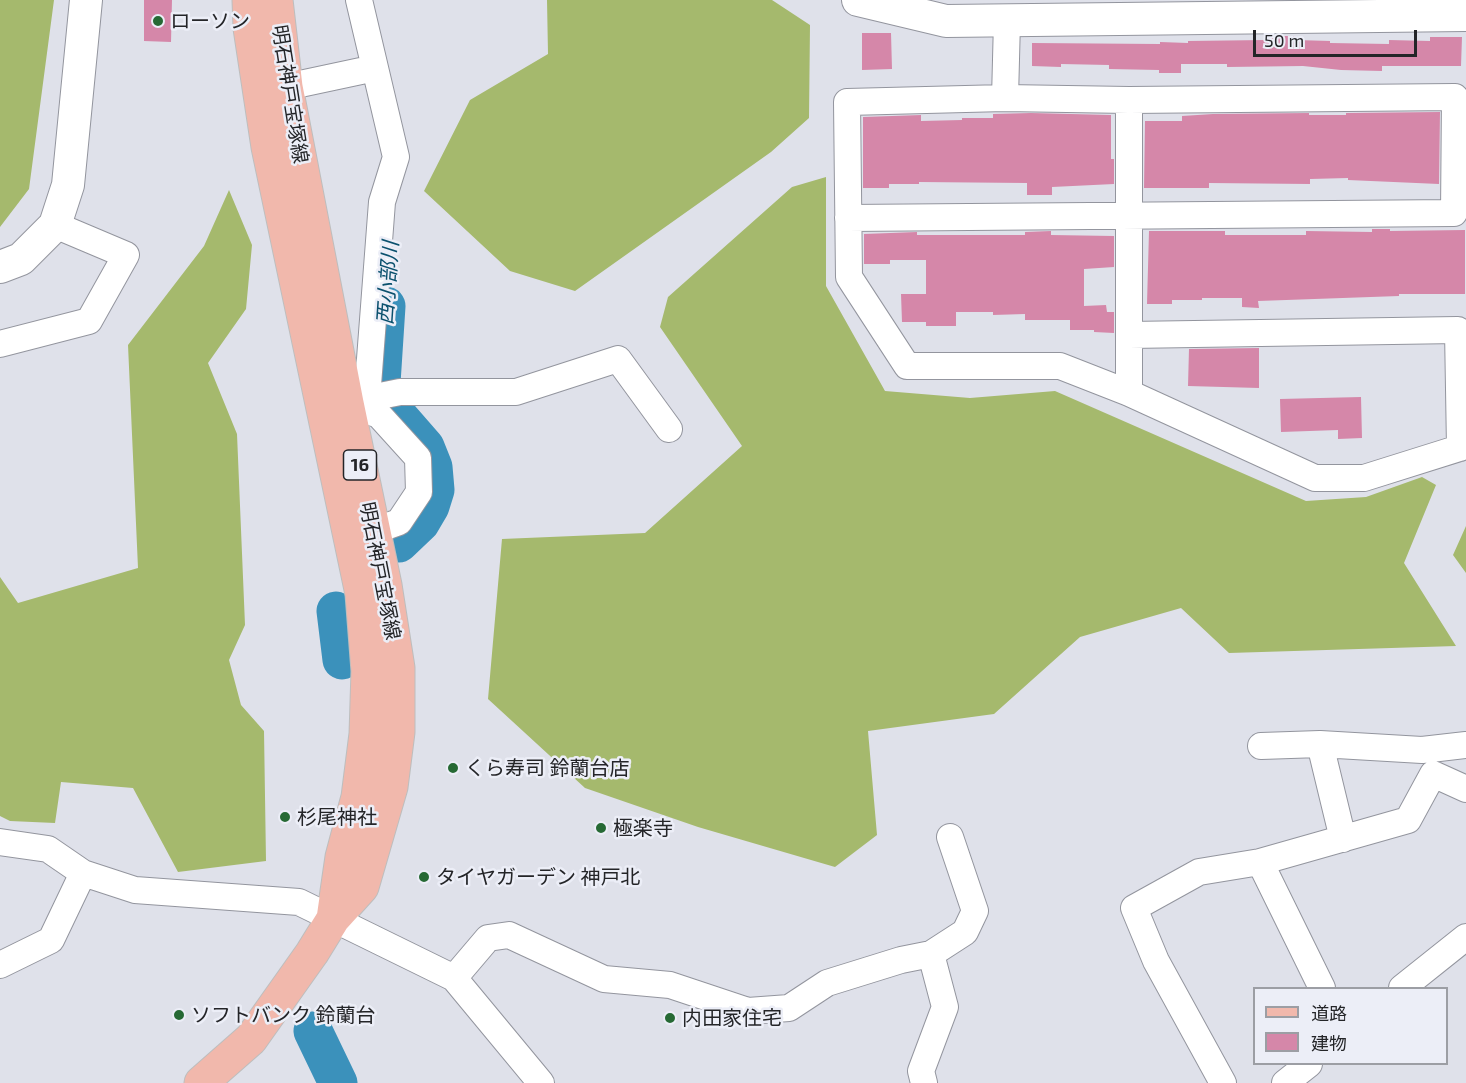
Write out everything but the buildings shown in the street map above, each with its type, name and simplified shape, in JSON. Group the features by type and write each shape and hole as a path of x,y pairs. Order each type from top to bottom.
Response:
{"main road":[{"name":"明石神戸宝塚線","path":"249,0 250,28 268,147 362,594 368,671 366,734 358,798 342,857 333,919"},
{"name":"明石神戸宝塚線","path":"201,1083 251,1040 333,919 362,887 391,787 398,732 398,668 385,585 286,87 276,0"}],"street":[{"path":"0,267 21,259 55,225 68,185 86,0"},
{"path":"347,403 368,385 382,202 396,158 359,0"},
{"path":"858,0 945,21 1006,11 1466,15"},
{"path":"1005,98 1006,11"},
{"path":"286,87 375,68"},
{"path":"848,218 1454,213 1455,98 1129,100 1005,98 847,102 848,218 849,277 907,366 1060,366 1129,393 1315,478 1364,478 1463,447 1458,330 1129,334"},
{"path":"1129,100 1129,393"},
{"path":"0,344 89,321 126,255 55,225"},
{"path":"347,403 400,392 516,392 618,359 669,429"},
{"path":"347,403 379,415 418,458 420,492 399,522 374,531"},
{"path":"1320,744 1343,839"},
{"path":"1261,746 1320,744 1422,750 1466,745"},
{"path":"1223,1083 1156,961 1134,908 1199,872 1260,862 1408,820 1433,774 1466,789"},
{"path":"454,978 488,938 509,935 604,979 670,985 748,1011 789,1008 827,983 901,960 931,954 965,932 975,911 950,837"},
{"path":"0,842 48,849 83,873 135,890 299,902 454,978 542,1083"},
{"path":"1260,862 1322,987"},
{"path":"0,965 51,940 83,873"},
{"path":"1403,987 1466,937"},
{"path":"924,1083 921,1071 945,1006 931,954"},
{"path":"1285,1083 1308,1065"}],"green space":[{"path":"0,0 54,0 29,189 0,227"},
{"path":"547,0 772,0 810,25 809,118 771,152 575,291 510,271 424,191 470,100 548,54"},
{"path":"826,177 826,286 885,391 970,398 1055,391 1306,501 1366,497 1422,477 1436,485 1404,563 1456,646 1229,653 1181,608 1080,637 994,714 868,731 877,835 835,867 698,827 585,788 488,699 502,539 645,533 742,446 660,327 668,297 792,187"},
{"path":"229,190 252,245 246,309 208,363 237,434 245,625 229,660 241,705 264,731 266,861 178,872 133,788 61,782 55,823 10,821 0,816 0,577 18,603 138,568 128,345 204,246"},
{"path":"1466,526 1466,573 1453,555"}],"waterway":[{"name":"西小部川","path":"386,306 381,383 391,408 425,447 433,467 435,490 430,506 420,523 399,543"},
{"name":"西小部川","path":"336,611 342,660"},
{"name":"西小部川","path":"313,1031 338,1083"}],"place":[{"name":"ローソン","path":"158,21"},
{"name":"くら寿司 鈴蘭台店","path":"453,768"},
{"name":"杉尾神社","path":"285,817"},
{"name":"極楽寺","path":"601,828"},
{"name":"タイヤガーデン 神戸北","path":"424,877"},
{"name":"ソフトバンク 鈴蘭台","path":"179,1015"},
{"name":"内田家住宅","path":"670,1018"}]}
